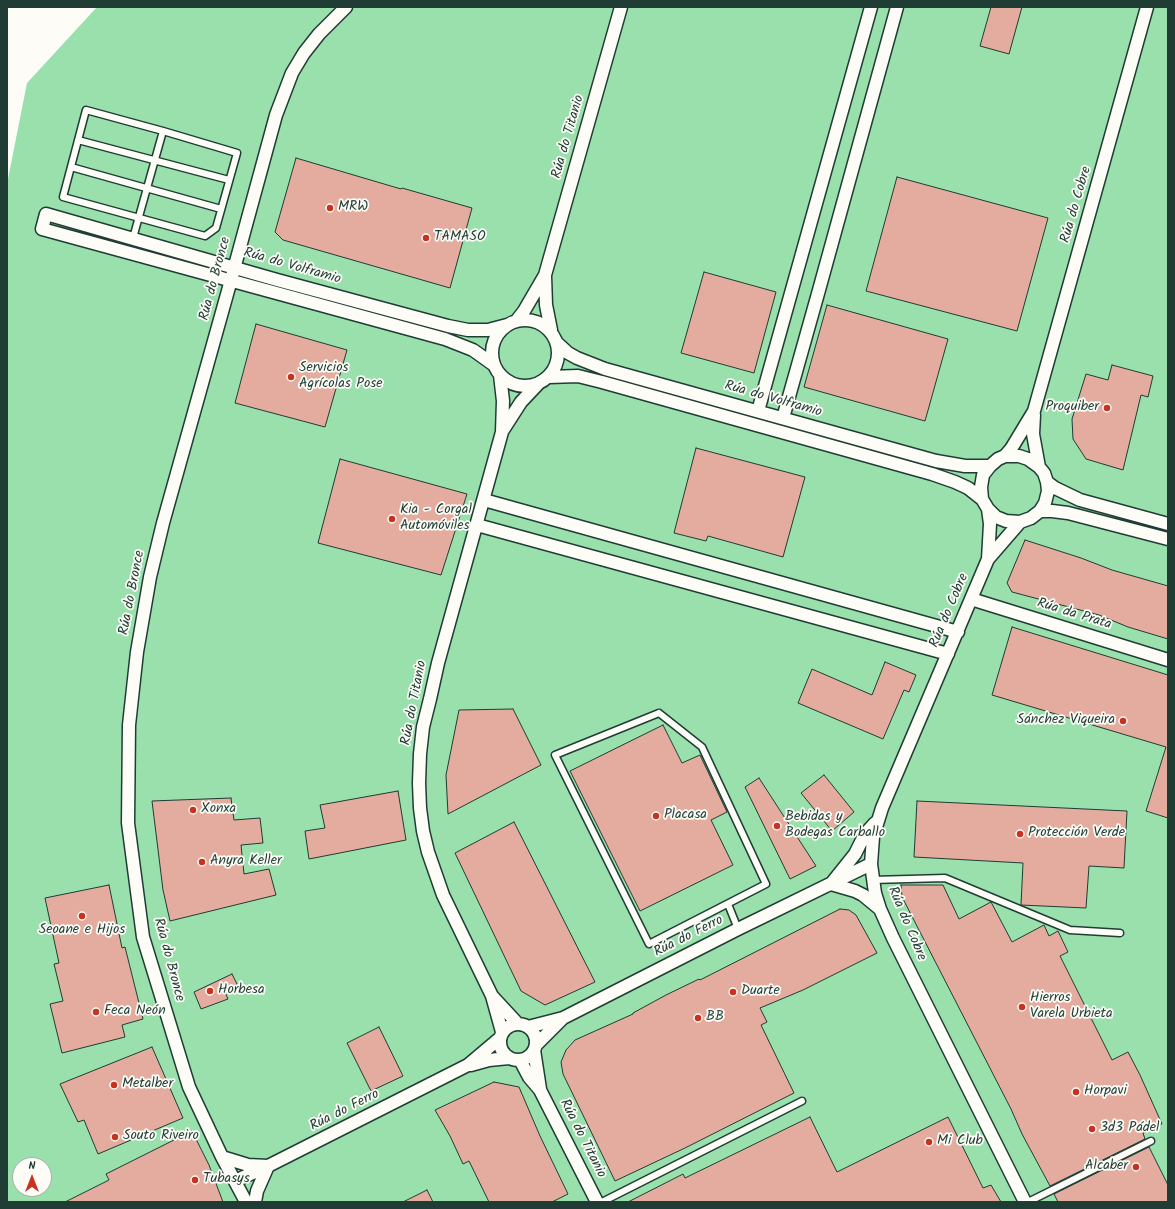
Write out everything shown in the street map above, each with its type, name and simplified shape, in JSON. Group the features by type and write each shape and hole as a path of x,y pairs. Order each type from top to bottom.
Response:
{"street":[{"name":"Rúa do Bronce","path":"246,1202 222,1157 190,1087 143,937 128,823 128,725 137,652 150,577 276,116 292,73 304,53 346,7"},
{"name":"Rúa do Titanio","path":"545,275 621,7"},
{"path":"758,411 871,7"},
{"path":"783,418 820,290 897,7"},
{"name":"Rúa do Cobre","path":"1034,411 1147,7"},
{"name":"Rúa do Volframio","path":"497,370 472,350 450,341 42,229 46,214 468,330 488,330 512,323"},
{"path":"502,432 503,401 497,370 492,355 493,343 498,333 524,312 545,275"},
{"path":"502,432 521,402 539,384 549,377 555,367 558,355 556,342 550,330 546,305 545,275"},
{"path":"512,323 529,320 540,323 550,330"},
{"name":"Rúa do Volframio","path":"556,342 568,353 577,358 605,369 936,461 965,466 990,466"},
{"path":"497,370 507,381 518,386 539,384"},
{"name":"Rúa do Volframio","path":"549,377 578,376 602,382 932,474 968,488 985,504"},
{"path":"1005,456 1020,436 1034,411"},
{"path":"1034,411 1033,434 1039,467"},
{"name":"Rúa do Titanio","path":"501,1035 492,996 443,895 428,852 420,808 420,783 421,747 424,727 438,663 502,432"},
{"path":"985,504 996,517 1006,521 1020,522 1031,518 1040,511 1045,503 1048,491 1044,473 1039,467 1028,459 1018,456 1005,456 998,459 983,475 980,488 990,524 988,559"},
{"path":"1047,482 1055,488 1080,500 1168,524"},
{"path":"484,500 958,632"},
{"path":"1040,511 1068,513 1168,539"},
{"path":"988,559 1020,522"},
{"path":"477,525 948,654"},
{"name":"Rúa do Cobre","path":"988,559 877,821 873,837 871,864 872,880 880,909 900,953 1027,1202"},
{"name":"Rúa da Prata","path":"971,599 1168,660"},
{"name":"Rúa do Ferro","path":"830,884 855,854 865,834 877,821"},
{"name":"Rúa do Ferro","path":"523,1026 563,1018 738,928 871,864"},
{"path":"830,884 855,891 863,895 880,909"},
{"name":"Rúa do Titanio","path":"492,996 523,1026"},
{"name":"Rúa do Ferro","path":"535,1047 563,1018"},
{"path":"523,1026 534,1034 535,1047 531,1054 515,1059 503,1052 500,1045 501,1035 508,1027 523,1026"},
{"name":"Rúa do Ferro","path":"468,1066 501,1035"},
{"name":"Rúa do Titanio","path":"535,1047 540,1090"},
{"name":"Rúa do Titanio","path":"515,1059 540,1090 597,1202"},
{"name":"Rúa do Ferro","path":"235,1181 468,1066 489,1060 515,1059"},
{"path":"222,1157 248,1165 268,1166 257,1191 255,1202"}],"lane":[{"path":"86,110 163,131 237,153 216,228 205,236 63,197 86,110"},
{"path":"133,238 163,131"},
{"path":"78,140 229,180"},
{"path":"71,167 222,209"},
{"path":"659,713 702,747 766,884 728,904 649,944 555,755 659,713"},
{"path":"872,880 945,878 1070,930 1120,933"},
{"path":"728,904 738,928"},
{"path":"602,1202 802,1101"},
{"path":"1027,1202 1151,1141"}],"green space":[{"path":"97,7 1168,7 1168,1202 7,1202 7,184 27,83"}],"building":[{"path":"991,7 1022,7 1009,54 980,46"},
{"path":"296,158 472,208 450,288 283,240 275,232"},
{"path":"897,177 1048,218 1017,331 866,291"},
{"path":"704,272 776,292 754,373 681,353"},
{"path":"827,305 948,339 925,421 804,387"},
{"name":"Servicios Agrícolas Pose","path":"256,324 347,350 325,427 235,403"},
{"name":"Proquiber","path":"1112,365 1153,376 1148,397 1141,395 1123,470 1086,459 1073,439 1072,419 1086,374 1108,380"},
{"path":"696,448 805,477 783,557 708,536 706,541 674,533"},
{"name":"Kia - Corgal Automóviles","path":"340,459 467,494 441,575 318,543"},
{"path":"1025,540 1081,558 1112,570 1168,586 1168,639 1128,627 1099,615 1012,592 1007,583"},
{"name":"Sánchez Viqueira","path":"1012,627 1168,675 1168,818 1146,811 1166,747 992,695"},
{"path":"885,662 916,675 909,692 904,690 883,739 798,703 812,669 872,695"},
{"path":"513,709 541,765 448,814 446,775 459,710"},
{"name":"Placasa","path":"663,725 682,763 700,755 727,812 711,820 733,865 640,911 570,771"},
{"path":"824,775 854,812 832,831 801,793"},
{"name":"Bebidas y Bodegas Carballo","path":"759,778 816,866 790,879 745,787"},
{"path":"398,791 406,840 309,859 305,831 325,828 320,805"},
{"path":"231,798 234,820 260,818 263,843 241,845 244,874 269,869 276,895 170,921 163,890 152,801"},
{"name":"Protección Verde","path":"917,801 1127,811 1124,868 1089,866 1086,908 1021,905 1023,863 914,857"},
{"path":"514,822 595,982 545,1005 521,991 455,853"},
{"path":"109,885 122,948 125,947 143,1019 122,1025 125,1037 62,1053 50,1004 63,1001 54,964 59,963 45,898"},
{"name":"Hierros Varela Urbieta","path":"901,885 943,885 959,919 991,902 1012,942 1044,925 1049,936 1058,931 1068,952 1060,956 1112,1060 1128,1052 1162,1124 1143,1133 1145,1139 1050,1186 1022,1134 1011,1109 902,897"},
{"path":"840,909 849,910 856,915 877,953 803,990 760,1008 767,1022 761,1025 794,1093 685,1148 615,1181 563,1074 561,1062 566,1050 575,1040 633,1014 666,995 699,979 700,980"},
{"name":"Horbesa","path":"232,974 237,984 224,990 228,999 201,1009 194,992"},
{"path":"379,1027 403,1076 371,1091 347,1043"},
{"path":"152,1047 183,1118 98,1154 84,1120 78,1122 60,1084"},
{"path":"494,1082 519,1087 540,1136 568,1194 552,1202 489,1202 469,1161 463,1164 450,1136 435,1110"},
{"path":"810,1117 837,1172 948,1117 983,1188 991,1185 1001,1202 628,1202 683,1174 685,1178"},
{"path":"192,1131 209,1165 223,1202 65,1202 109,1180 106,1174"},
{"name":"Alcaber","path":"1149,1147 1168,1185 1168,1202 1058,1202 1054,1194"},
{"path":"427,1190 433,1202 403,1202"}],"place":[{"name":"MRW","path":"330,208"},
{"name":"TAMASO","path":"426,238"},
{"name":"Servicios Agrícolas Pose","path":"291,377"},
{"name":"Proquiber","path":"1107,408"},
{"name":"Kia - Corgal Automóviles","path":"392,519"},
{"name":"Sánchez Viqueira","path":"1123,721"},
{"name":"Xonxa","path":"193,810"},
{"name":"Placasa","path":"656,816"},
{"name":"Bebidas y Bodegas Carballo","path":"777,826"},
{"name":"Protección Verde","path":"1020,834"},
{"name":"Anyra Keller","path":"202,862"},
{"name":"Seoane e Hijos","path":"82,916"},
{"name":"Horbesa","path":"210,991"},
{"name":"Duarte","path":"733,992"},
{"name":"Hierros Varela Urbieta","path":"1022,1007"},
{"name":"Feca Neón","path":"96,1012"},
{"name":"BB","path":"698,1018"},
{"name":"Metalber","path":"114,1085"},
{"name":"Horpavi","path":"1076,1092"},
{"name":"3d3 Pádel","path":"1092,1129"},
{"name":"Souto Riveiro","path":"115,1137"},
{"name":"Mi Club","path":"929,1142"},
{"name":"Alcaber","path":"1136,1167"},
{"name":"Tubasys","path":"195,1180"}]}
